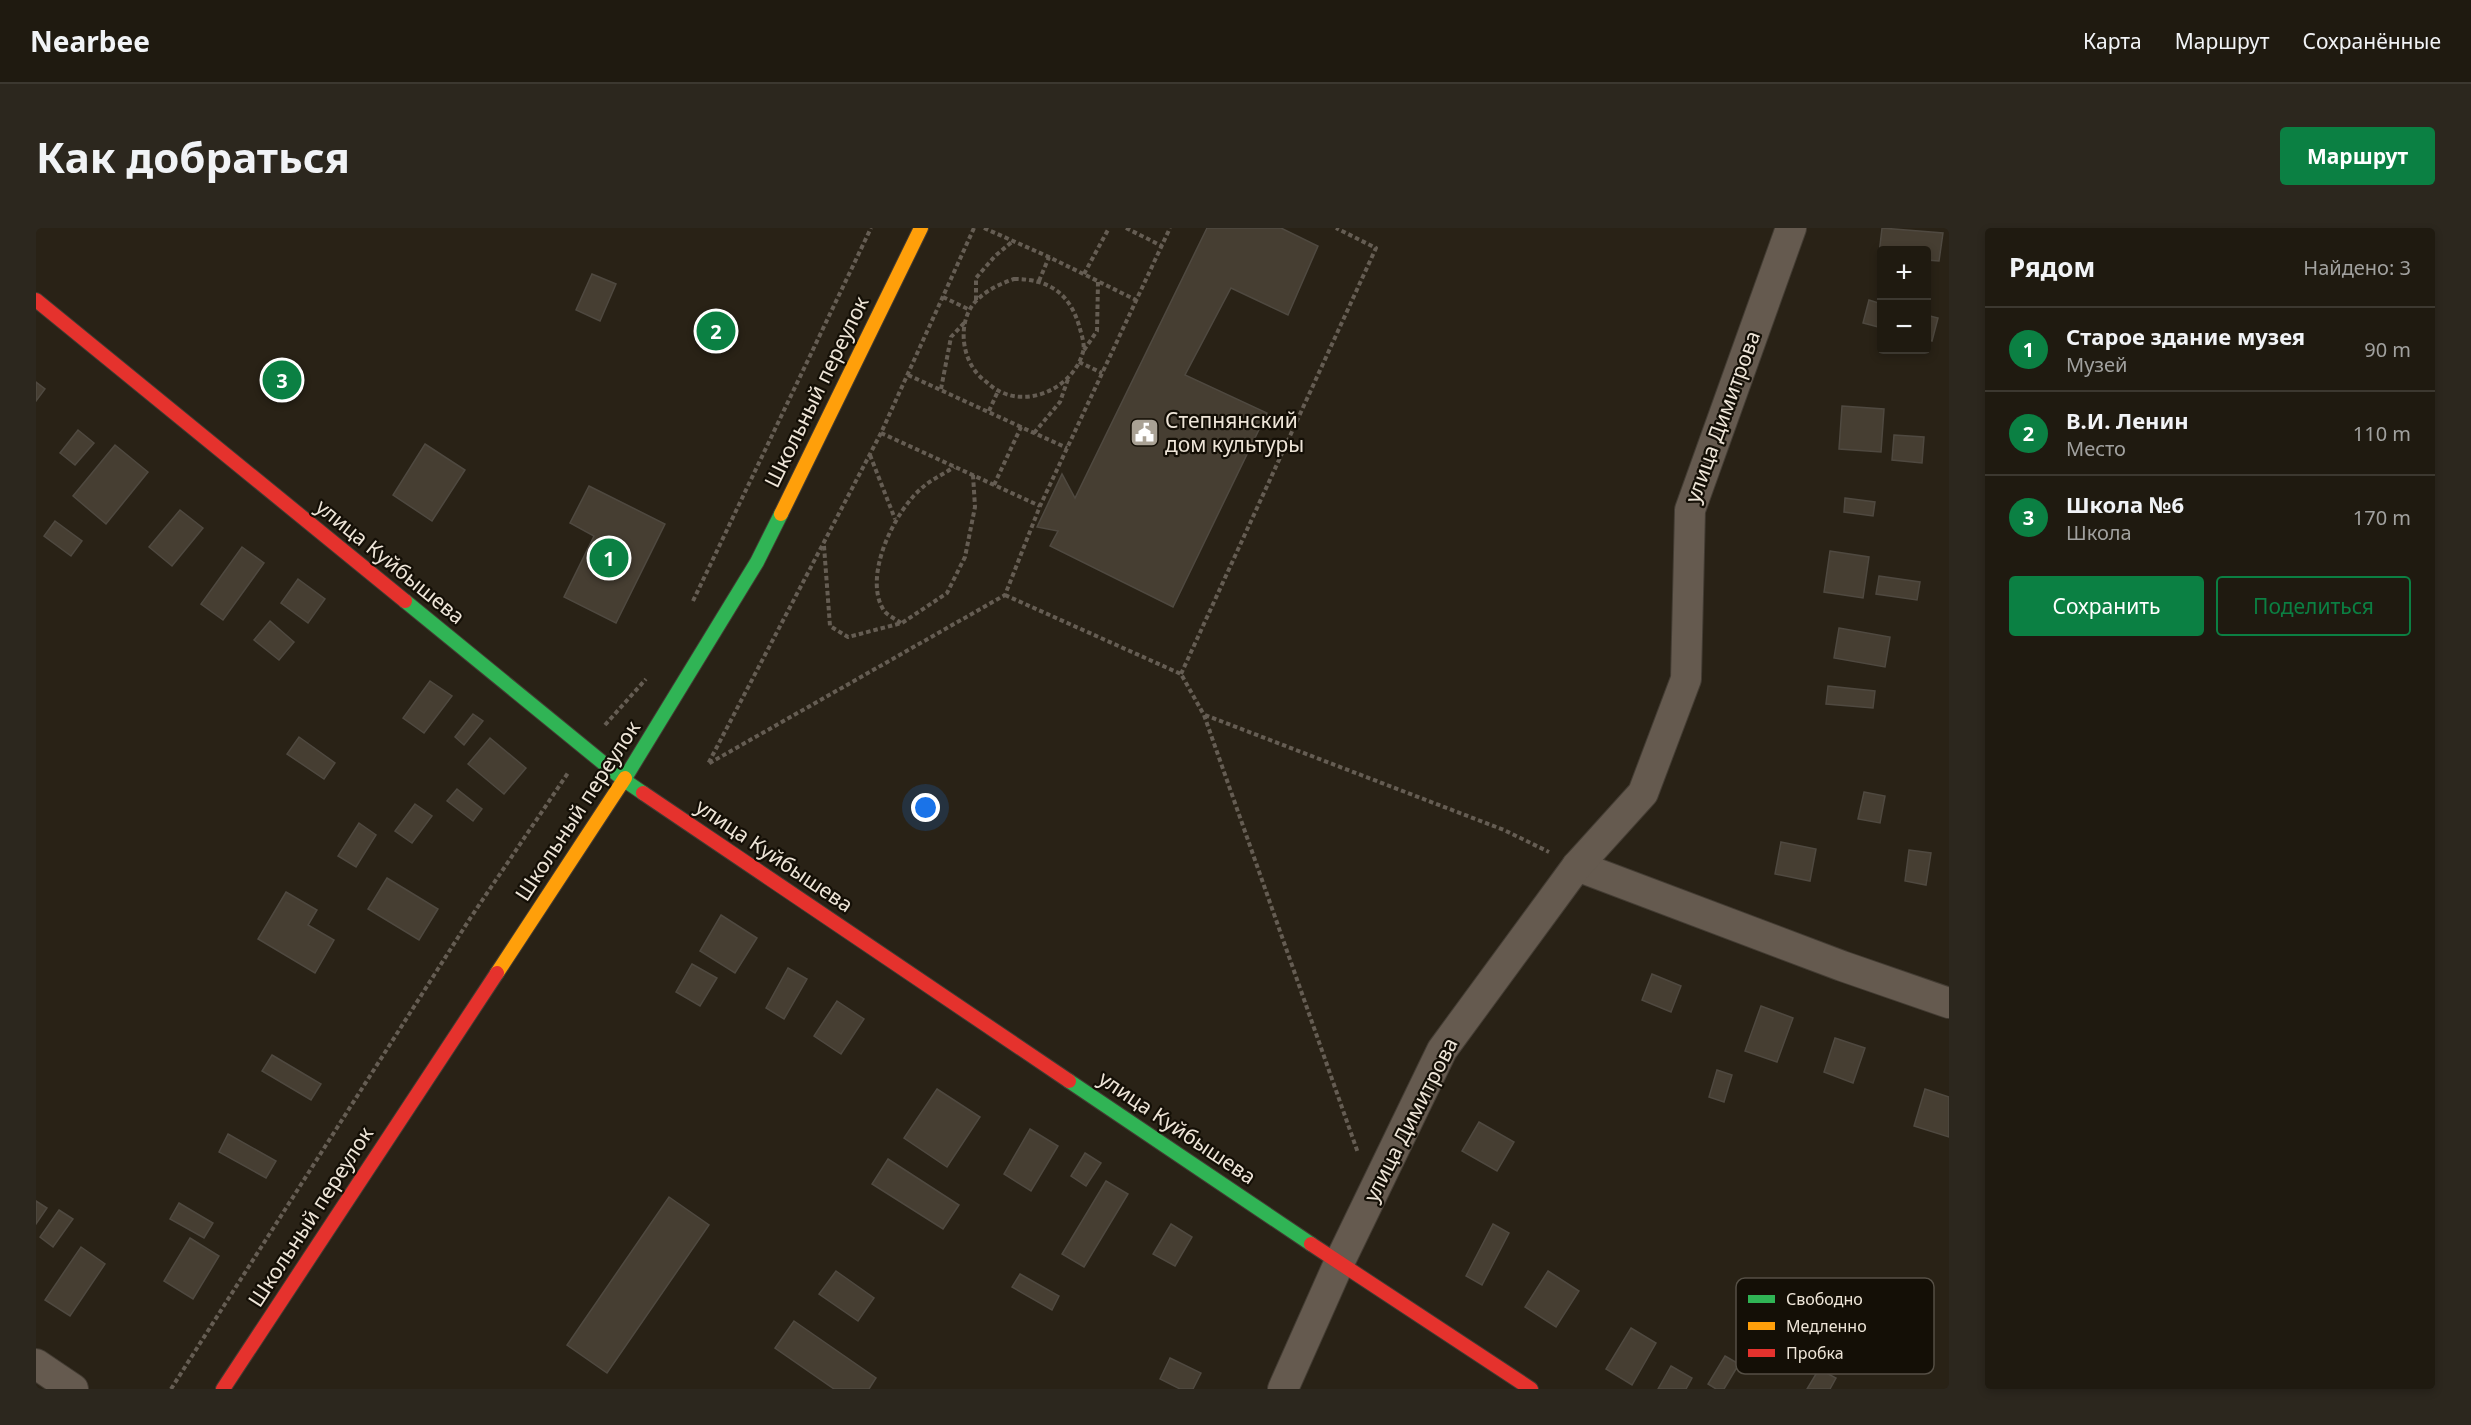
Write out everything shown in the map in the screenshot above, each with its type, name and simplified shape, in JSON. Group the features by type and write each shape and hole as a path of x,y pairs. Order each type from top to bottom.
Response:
{"street":[{"name":"Школьный переулок","path":"223,1389 624,780 757,562 921,228"},
{"name":"улица Димитрова","path":"1283,1389 1339,1263 1442,1050 1577,866 1643,793 1686,679 1690,510 1791,228"},
{"name":"улица Куйбышева","path":"36,300 624,780 1339,1263 1531,1389"},
{"path":"1577,866 1842,966 1949,1003"},
{"path":"36,1364 72,1389"}],"path":[{"path":"692,602 871,228"},
{"path":"974,228 881,433 708,764 1005,595 1040,506 1170,228"},
{"path":"984,228 1049,256 1136,300"},
{"path":"1084,274 1109,228"},
{"path":"1126,228 1162,246"},
{"path":"1180,674 1376,248 1336,228"},
{"path":"976,301 976,278 1013,241"},
{"path":"1039,281 1049,256"},
{"path":"941,389 951,338 965,322 976,301 993,287 1014,279 1039,281 1070,301 1077,318 1084,350"},
{"path":"1034,433 1060,402 1068,379 1097,331 1098,282"},
{"path":"943,297 970,310"},
{"path":"965,322 965,346 969,363 981,378 998,391 1031,398 1052,390 1068,379"},
{"path":"1078,362 1102,373"},
{"path":"908,375 1067,448"},
{"path":"989,411 998,391"},
{"path":"994,485 1021,427"},
{"path":"881,433 1040,506"},
{"path":"870,455 895,520"},
{"path":"902,623 884,611 876,591 883,550 895,520 922,487 954,467"},
{"path":"824,543 830,626 848,637 902,623 947,593 965,557 975,507 973,475"},
{"path":"1005,595 1180,674 1204,715 1372,1194"},
{"path":"171,1389 471,917 584,749 652,673"},
{"path":"1204,715 1504,830 1577,866"},
{"path":"597,716 644,749"}],"building":[{"path":"1207,228 1281,228 1318,246 1288,315 1231,288 1185,375 1267,413 1173,607 1050,546 1058,531 1037,527 1062,474 1075,498"},
{"path":"1882,228 1943,233 1939,261 1931,260 1931,246 1880,246"},
{"path":"592,274 616,284 600,321 576,310"},
{"path":"1869,300 1877,302 1877,327 1863,323"},
{"path":"1931,316 1938,318 1931,341"},
{"path":"36,382 45,389 36,401"},
{"path":"1842,406 1884,409 1881,452 1839,449"},
{"path":"78,430 94,443 75,465 60,453"},
{"path":"1894,435 1924,437 1922,463 1892,460"},
{"path":"425,444 465,470 432,521 393,495"},
{"path":"115,445 148,472 106,524 73,496"},
{"path":"589,486 665,524 616,623 564,597 594,536 570,523"},
{"path":"1845,498 1875,502 1873,516 1844,512"},
{"path":"180,510 203,528 172,566 149,547"},
{"path":"55,521 82,541 71,556 44,536"},
{"path":"242,547 264,563 223,620 201,604"},
{"path":"1830,551 1869,557 1863,598 1824,592"},
{"path":"1879,576 1920,582 1917,600 1876,594"},
{"path":"298,579 325,599 308,623 281,603"},
{"path":"270,621 294,642 279,660 254,640"},
{"path":"1839,628 1890,637 1885,667 1834,658"},
{"path":"430,681 452,696 424,733 403,718"},
{"path":"1828,686 1875,691 1873,708 1826,704"},
{"path":"473,714 483,721 464,745 455,737"},
{"path":"299,737 335,763 324,779 287,754"},
{"path":"490,738 526,768 504,794 468,764"},
{"path":"457,789 482,809 473,821 447,801"},
{"path":"1864,792 1885,796 1880,823 1858,819"},
{"path":"415,804 432,816 412,843 395,831"},
{"path":"359,823 376,835 356,867 338,856"},
{"path":"1781,842 1816,849 1810,881 1775,874"},
{"path":"1909,850 1931,853 1926,885 1905,881"},
{"path":"387,878 438,909 419,940 368,909"},
{"path":"286,892 317,910 308,925 334,940 315,973 258,939"},
{"path":"721,915 757,938 735,973 700,951"},
{"path":"692,964 717,978 700,1006 676,992"},
{"path":"788,968 807,979 784,1019 766,1008"},
{"path":"1652,974 1681,986 1671,1012 1642,1000"},
{"path":"837,1001 864,1019 841,1054 814,1036"},
{"path":"1761,1006 1793,1018 1777,1062 1745,1051"},
{"path":"1835,1038 1865,1048 1853,1083 1824,1072"},
{"path":"272,1055 321,1084 311,1100 262,1071"},
{"path":"1717,1070 1732,1075 1724,1102 1709,1097"},
{"path":"937,1089 980,1117 947,1167 904,1138"},
{"path":"1925,1089 1949,1097 1949,1137 1914,1126"},
{"path":"1479,1122 1514,1142 1497,1171 1462,1151"},
{"path":"1030,1129 1058,1146 1031,1191 1004,1174"},
{"path":"228,1134 276,1161 266,1178 219,1152"},
{"path":"1085,1153 1101,1163 1086,1186 1071,1176"},
{"path":"888,1159 959,1205 943,1229 872,1184"},
{"path":"1106,1181 1128,1194 1084,1267 1062,1254"},
{"path":"669,1197 709,1225 607,1373 567,1345"},
{"path":"36,1201 47,1208 36,1224"},
{"path":"179,1203 213,1223 204,1238 170,1219"},
{"path":"59,1210 73,1219 53,1247 40,1237"},
{"path":"1171,1224 1192,1237 1175,1266 1153,1254"},
{"path":"1493,1224 1509,1233 1482,1285 1466,1276"},
{"path":"190,1238 219,1256 193,1299 164,1281"},
{"path":"81,1247 105,1264 70,1316 45,1300"},
{"path":"836,1271 874,1298 858,1321 819,1294"},
{"path":"1548,1271 1579,1291 1556,1327 1525,1307"},
{"path":"1020,1274 1059,1296 1052,1310 1012,1287"},
{"path":"794,1321 876,1378 869,1389 834,1389 775,1348"},
{"path":"1631,1328 1656,1343 1632,1385 1606,1369"},
{"path":"1725,1356 1736,1362 1736,1369 1724,1389 1716,1389 1708,1384"},
{"path":"1170,1358 1201,1373 1193,1389 1180,1389 1160,1379"},
{"path":"1671,1366 1692,1378 1686,1389 1658,1389"},
{"path":"1816,1374 1828,1374 1836,1378 1830,1389 1807,1389"}],"traffic: fast":[{"path":"625,778 757,562 781,514"},
{"path":"405,601 624,780 643,793"},
{"path":"1069,1081 1311,1244"}],"traffic: slow":[{"path":"781,514 921,228"},
{"path":"497,973 625,778"}],"traffic: jam":[{"path":"36,300 405,601"},
{"path":"643,793 1069,1081"},
{"path":"223,1389 497,973"},
{"path":"1311,1244 1531,1389"}],"place":[{"name":"В.И. Ленин","path":"716,331"},
{"name":"Школа №6","path":"282,380"},
{"name":"Степнянский дом культуры","path":"1144,433"},
{"name":"Старое здание музея","path":"609,558"}]}
